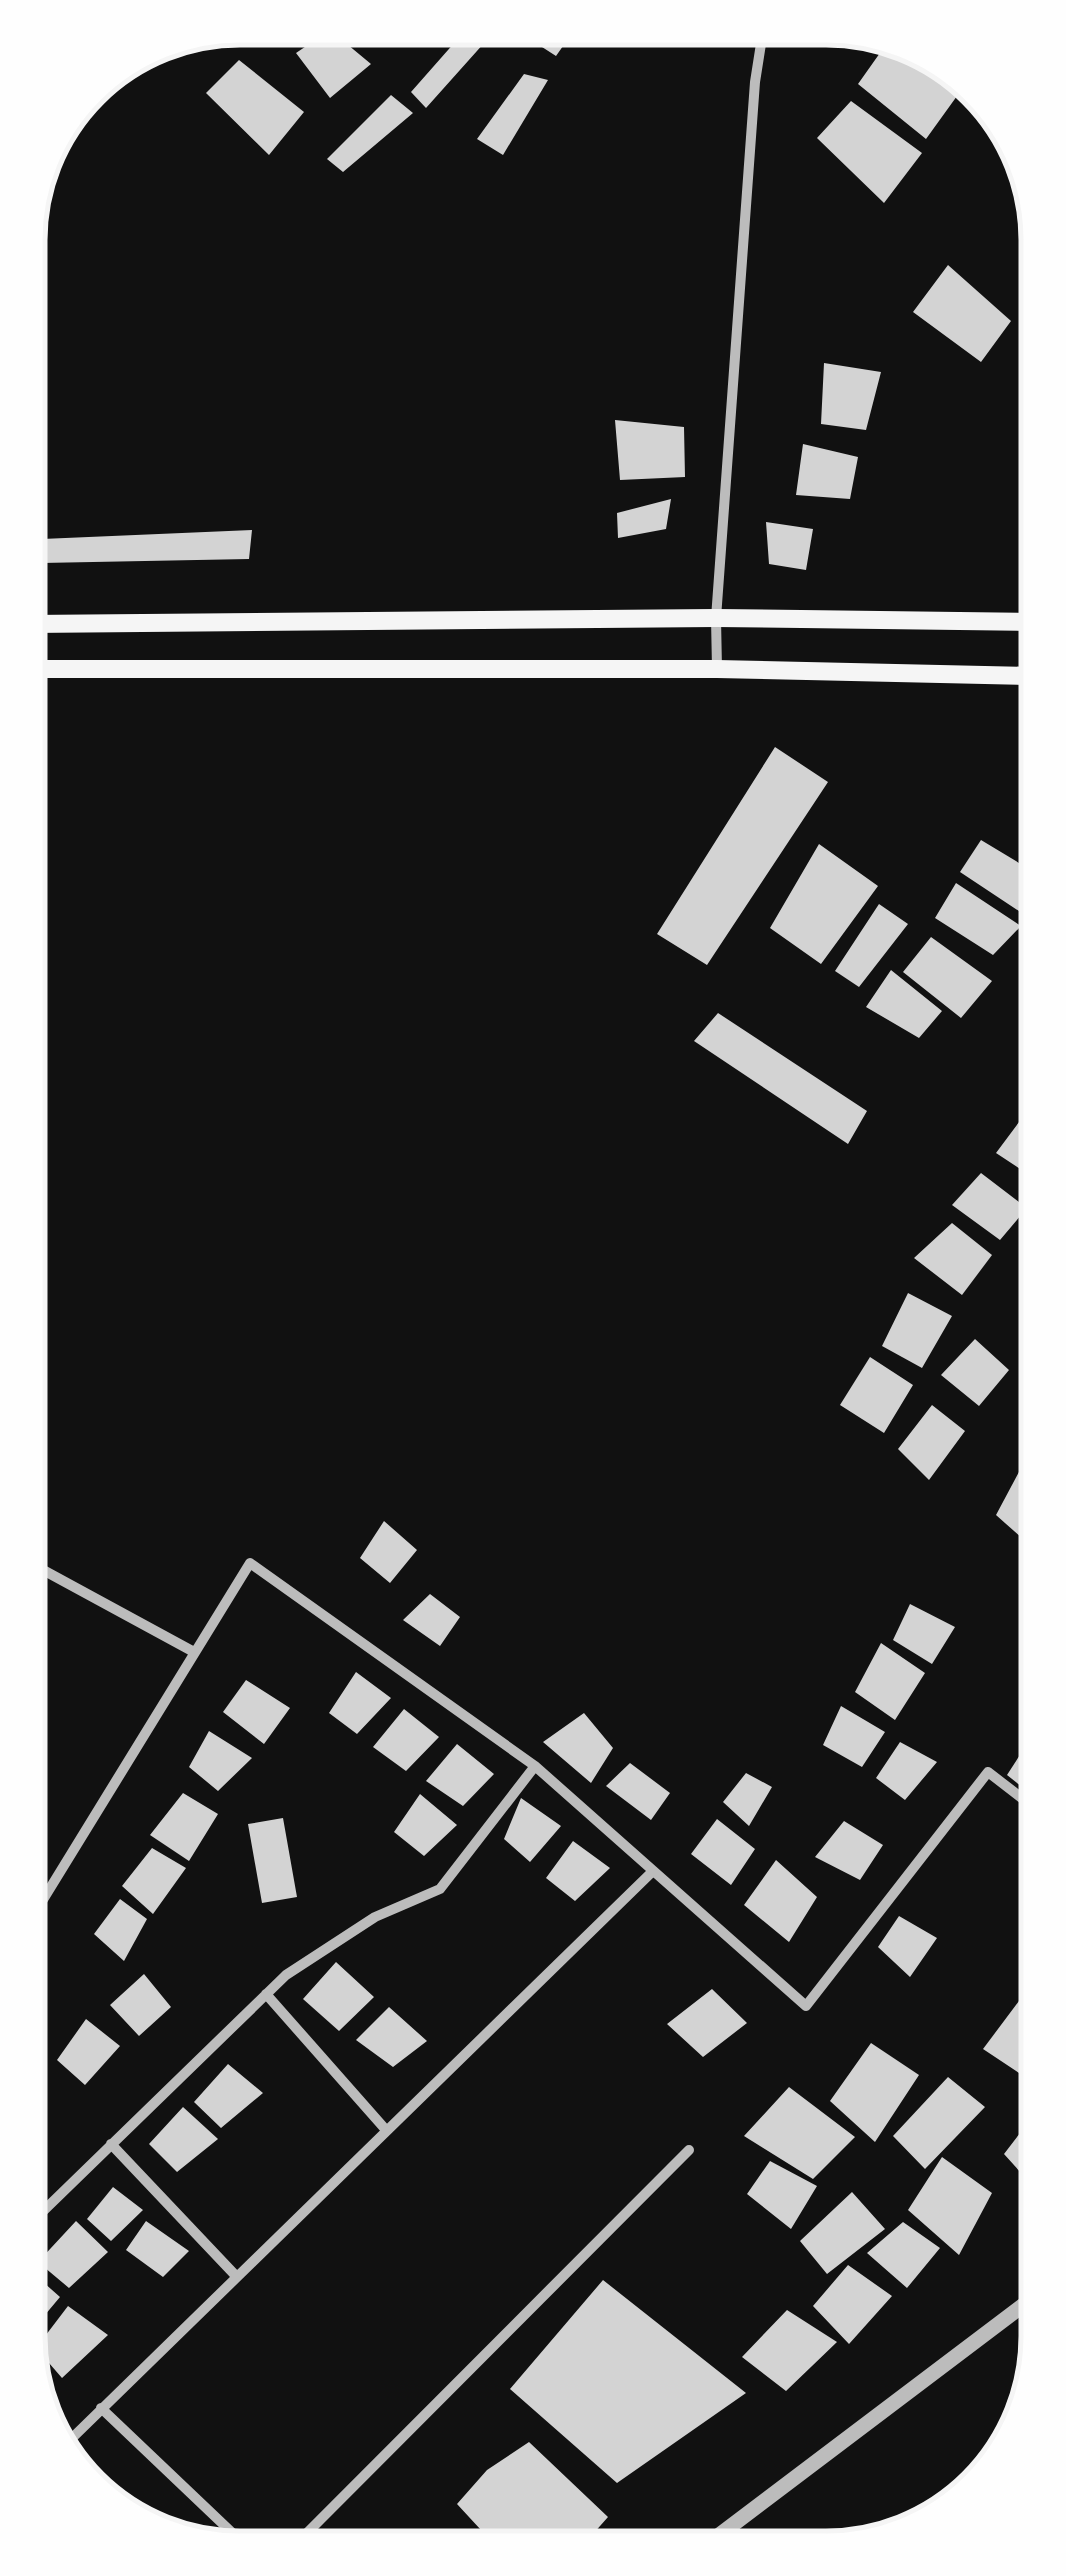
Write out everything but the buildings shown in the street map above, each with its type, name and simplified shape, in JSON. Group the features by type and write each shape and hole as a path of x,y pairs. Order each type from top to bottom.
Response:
{"main road":[{"path":"45,624 716,618 1021,622"},
{"path":"45,670 717,669 1021,676"}],"street":[{"path":"717,669 716,618 761,45"},
{"path":"45,1896 250,1563 535,1766 806,2006 988,1772 1021,1797"},
{"path":"45,1571 194,1652"},
{"path":"45,2209 286,1975 375,1917 440,1889 535,1766"},
{"path":"73,2436 654,1871"},
{"path":"266,1994 386,2130"},
{"path":"110,2144 236,2276"},
{"path":"309,2531 689,2150"},
{"path":"725,2531 1021,2307"},
{"path":"101,2408 229,2530"}]}
